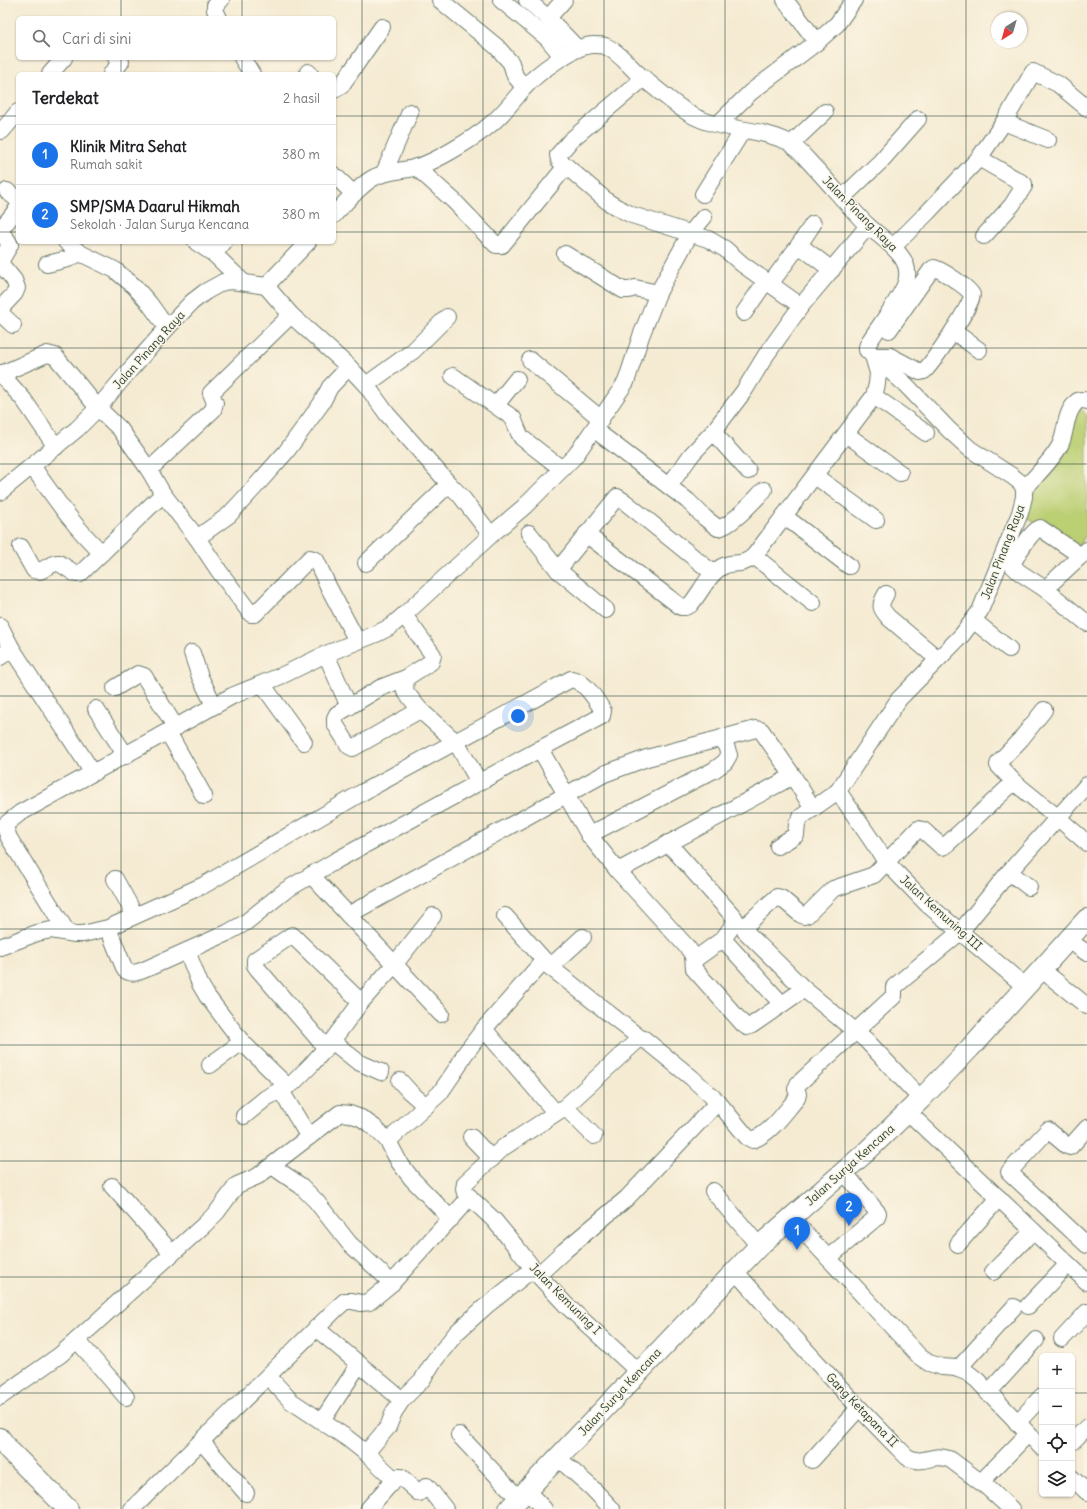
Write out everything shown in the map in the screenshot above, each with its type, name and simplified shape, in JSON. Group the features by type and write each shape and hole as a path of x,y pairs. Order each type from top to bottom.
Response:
{"main road":[{"name":"Jalan Surya Kencana","path":"518,1500 759,1246 844,1172 914,1106 970,1048 1087,919"},
{"path":"0,1438 9,1450 68,1509"}],"street":[{"path":"440,0 497,47 511,63 515,76 524,87"},
{"path":"501,0 546,38 570,53"},
{"path":"527,0 548,18 570,53"},
{"path":"548,18 564,0"},
{"path":"786,0 817,42"},
{"path":"718,124 751,92 817,42 837,24 854,0"},
{"path":"336,89 341,86 382,27"},
{"name":"Jalan Pinang Raya","path":"336,213 371,179 384,173 416,167 454,149 490,125 514,100 524,87 570,53 592,45 604,45 614,51 644,78 689,113 702,120 767,135 784,140 791,144 806,158 868,226 902,256 907,268 908,280 902,292 868,344 867,350 906,385 949,430 970,449 1012,476 1021,483 1024,489 1020,513 980,612 962,635 899,699 838,791"},
{"path":"52,72 62,60"},
{"path":"243,60 251,72"},
{"path":"114,72 123,65"},
{"path":"893,247 979,158 1004,122 1033,72 1058,84 1087,108"},
{"path":"644,78 571,140 558,155 559,160 608,202 632,215 708,239 801,306"},
{"path":"384,173 410,112"},
{"path":"791,144 825,112"},
{"path":"2,131 16,114"},
{"path":"842,198 880,162 918,119"},
{"path":"1004,122 1048,140"},
{"path":"703,194 743,130"},
{"path":"979,158 1024,184 1012,204 984,236"},
{"path":"416,167 454,201 496,245 500,246 566,166"},
{"path":"336,177 354,194"},
{"path":"0,309 15,293 17,288 14,280 0,263 10,245 0,232 16,210"},
{"path":"67,932 10,838 6,830 6,824 20,813 126,756 214,705 284,675 357,640 390,627 404,615 491,534 525,506 575,456 626,382 641,336 658,293 690,234 704,217"},
{"path":"744,313 799,245 813,224"},
{"path":"669,486 692,454 713,432 801,306 868,226"},
{"path":"69,244 80,253 115,270 134,286 167,328"},
{"path":"204,244 219,248 243,282"},
{"path":"306,244 266,286 291,315 349,367 366,385 387,414 460,495 491,534"},
{"path":"799,245 832,270"},
{"path":"48,264 68,260 80,253"},
{"path":"565,254 623,290 635,288 658,293"},
{"path":"586,534 681,607 690,605 713,573 719,568 725,565 746,562 754,556 874,396 878,384 878,372 873,356 890,356 922,373 928,368 965,313 972,299 972,295 965,288 934,268 931,270 889,331"},
{"name":"Jalan Pinang Raya","path":"0,492 56,447 98,408 167,328 192,302 205,292 223,282 243,282 266,286"},
{"path":"0,313 13,324"},
{"path":"149,470 213,410 216,403 211,393 291,315"},
{"path":"366,385 413,351 447,317"},
{"path":"953,330 979,350"},
{"path":"56,447 24,400 0,373 47,354 56,356 98,408 120,429 149,470 163,494 197,538 218,571 252,615 310,558 313,558 316,560 328,588 357,640"},
{"path":"530,360 598,424 718,528 726,525 764,490"},
{"path":"197,538 229,515 253,490 286,452 321,404 330,386 349,367"},
{"path":"453,376 513,418 522,438 562,470"},
{"path":"496,405 517,379"},
{"path":"874,396 926,434"},
{"path":"1024,489 1057,451 1061,444 1072,406 1082,399 1087,401"},
{"path":"713,432 748,471"},
{"path":"846,434 900,473"},
{"path":"32,466 65,513 83,535 102,553"},
{"path":"815,476 876,520"},
{"path":"366,563 449,484"},
{"path":"21,547 36,572 40,572 56,562 76,574 80,574 85,571 163,494"},
{"path":"558,570 617,497 626,502 713,573"},
{"path":"784,516 849,566"},
{"path":"1045,589 1084,553 1041,529 1036,530 1017,555 1012,565 1019,572 1045,589 1087,623"},
{"path":"529,533 558,570 606,610"},
{"path":"754,556 813,603"},
{"path":"886,594 881,602 882,610 885,614 938,659"},
{"path":"404,615 433,655 431,662 406,678 380,688 337,714 334,720 349,746 352,748 420,710"},
{"path":"973,620 1009,649"},
{"path":"0,626 6,653 93,773"},
{"path":"192,653 200,677 214,705"},
{"path":"326,654 349,707"},
{"path":"115,688 138,674 144,676 204,796"},
{"path":"406,678 404,691 420,710 456,742 479,782"},
{"path":"0,947 37,933 51,930 83,934 108,928 204,885 290,834 571,679 580,682 599,703 603,711 602,716 311,875 286,890 245,922 227,933 146,969 135,973 128,972 123,966 108,928"},
{"path":"262,684 304,742"},
{"path":"96,709 126,756"},
{"path":"1044,710 1021,739 998,763 998,766 1014,782 1057,816 1087,843"},
{"path":"348,915 604,774 647,758 756,729 761,730 793,776 813,809"},
{"path":"589,834 714,770 725,762 729,755 723,737"},
{"path":"540,749 589,834 618,871 693,954 694,969 743,1024 747,1027 752,1025 804,989"},
{"path":"618,871 793,776"},
{"path":"1014,782 945,846 942,847 923,830 918,828 887,863 874,875 870,878 833,889 804,916 777,896 745,925 744,928 804,989 876,1050 914,1106 998,1198 1087,1282"},
{"path":"505,916 547,963 692,1078 718,1102 747,1137 753,1140 771,1128 797,1098 798,1094 796,1089 798,1084 894,996 894,987 960,932 1057,816 1087,785"},
{"path":"778,846 796,835 798,820 838,791"},
{"name":"Jalan Kemuning III","path":"838,791 887,863 927,904 1026,987"},
{"path":"668,843 736,919 735,924 723,939 694,960"},
{"path":"1009,872 1029,887"},
{"path":"311,875 441,1014"},
{"path":"114,879 135,915"},
{"path":"244,1116 266,1098 284,1089 311,1065 361,1002 394,965 433,916"},
{"path":"361,1002 292,934 255,960 254,965 329,1044 358,1062 381,1072"},
{"path":"388,1141 440,1093 460,1065 464,1055 484,1029 547,963 583,937"},
{"path":"723,939 780,1002"},
{"path":"1068,940 1087,953"},
{"path":"187,951 203,990 242,1042 284,1089 309,1137"},
{"path":"1042,970 1087,1006"},
{"path":"484,1029 560,1110 594,1136"},
{"path":"132,1509 345,1301 352,1300 361,1303 369,1302 392,1283 451,1219 467,1192 465,1183 492,1160 504,1147 560,1110 640,1038"},
{"path":"210,1065 242,1042"},
{"path":"400,1081 426,1106"},
{"path":"366,1453 388,1428 394,1412 402,1400 422,1380 434,1361 458,1332 486,1306 564,1251 627,1198 718,1102"},
{"path":"0,1397 60,1355 77,1340 208,1221 237,1185 258,1176 272,1166 336,1114 350,1114 361,1118 374,1127 388,1141 399,1162 412,1179 451,1219"},
{"path":"1087,1128 1070,1147 1048,1130 1009,1172 1087,1245"},
{"path":"471,1137 492,1160"},
{"path":"272,1166 301,1186 316,1201 349,1243 392,1283"},
{"path":"828,1258 877,1217 878,1213 844,1172"},
{"path":"112,1186 172,1253"},
{"path":"713,1191 759,1246"},
{"name":"Jalan Kemuning I","path":"467,1192 494,1220 535,1272 566,1305 639,1372"},
{"path":"958,1244 998,1198"},
{"path":"791,1218 920,1356 929,1363 942,1367 958,1369 972,1377 1039,1445"},
{"path":"993,1272 1033,1231"},
{"path":"958,1369 1021,1307 1068,1264"},
{"name":"Gang Ketapana II","path":"735,1271 815,1361 907,1457 920,1462 937,1456 945,1457 951,1460 981,1482 1008,1508"},
{"path":"1062,1339 1087,1312"},
{"path":"316,1328 402,1400"},
{"path":"77,1340 126,1397"},
{"path":"988,1393 1036,1340"},
{"path":"322,1421 360,1364"},
{"path":"268,1376 291,1401 322,1421 366,1453 392,1477 401,1477 419,1493 427,1486 445,1509"},
{"path":"981,1482 1023,1429 1039,1401"},
{"path":"812,1460 859,1408"},
{"path":"1075,1439 1087,1427"},
{"path":"459,1435 518,1500 544,1509"},
{"path":"202,1442 246,1493"},
{"path":"558,1458 592,1488 612,1509"},
{"path":"369,1508 393,1480 392,1477"},
{"path":"1075,1481 1087,1492"}],"green space":[{"path":"1076,404 1087,415 1087,534 1076,550 1020,514"}],"place":[{"name":"SMP/SMA Daarul Hikmah","path":"849,1226"},
{"name":"Klinik Mitra Sehat","path":"797,1250"}]}
